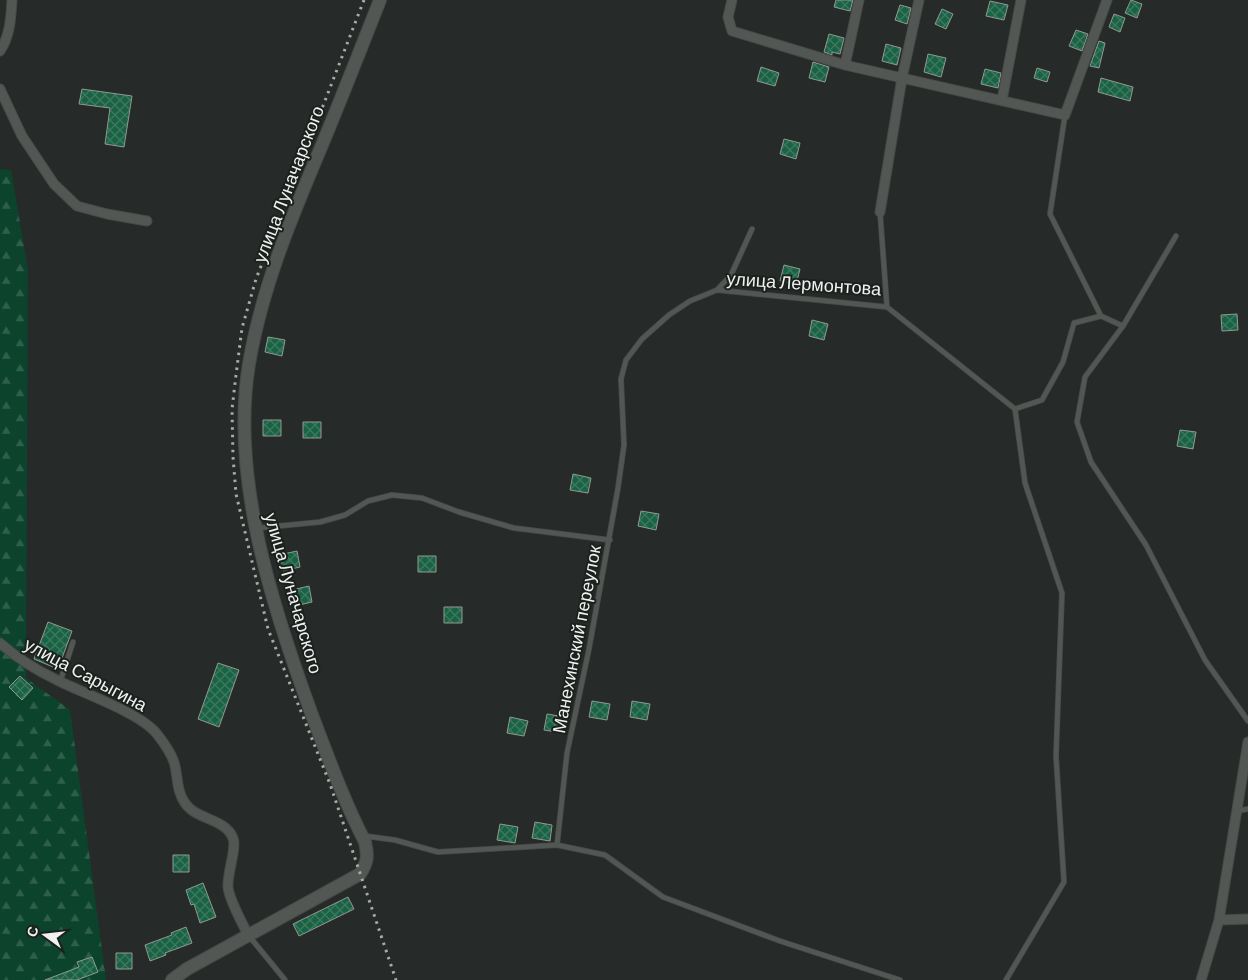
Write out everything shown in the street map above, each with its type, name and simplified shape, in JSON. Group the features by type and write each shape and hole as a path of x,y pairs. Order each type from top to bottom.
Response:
{"main road":[{"name":"улица Луначарского","path":"248,935 360,874 366,864 368,854 325,749 292,661 268,577 251,504 246,441 246,402 249,365 261,311 274,266 380,0"},
{"path":"172,980 187,969 248,935"}],"street":[{"path":"0,51 10,26 12,0"},
{"path":"732,0 728,17 732,31 845,65 1065,115 1107,0"},
{"path":"845,65 859,0"},
{"path":"880,212 902,78 919,0"},
{"path":"1002,100 1021,0"},
{"path":"0,89 22,136 54,184 77,206 107,214 147,220"},
{"name":"улица Сарыгина","path":"0,642 26,663 60,682 133,715 156,732 172,756 181,795 185,804 195,812 224,827 234,840 233,853 228,870 228,887 230,899 238,911 248,935"},
{"path":"1201,980 1219,920 1248,742"},
{"path":"1219,920 1248,919"}],"lane":[{"path":"1065,115 1050,214 1101,316"},
{"name":"улица Лермонтова","path":"718,290 887,307 880,212"},
{"path":"718,290 731,275 752,229"},
{"path":"1176,236 1123,326 1086,377 1077,422 1091,462 1146,545 1205,660 1248,721"},
{"name":"Манехинский переулок","path":"557,845 567,753 590,649 618,488 624,445 621,380 626,360 642,339 669,315 690,301 718,290"},
{"path":"887,307 1015,409 1025,483 1062,593 1056,756 1064,882 1006,980"},
{"path":"1015,409 1042,400 1063,362 1074,323 1101,316 1123,326"},
{"path":"256,528 320,522 345,516 368,500 392,495 422,498 459,512 514,528 610,540"},
{"path":"60,682 73,642"},
{"path":"1237,811 1248,809"},
{"path":"362,836 395,840 438,852 557,845 605,854 663,897 780,941 900,980"},
{"path":"248,935 284,980"}],"green space":[{"path":"0,169 11,170 28,270 26,678 70,710 106,980 0,980"}],"building":[{"path":"836,0 853,0 850,11 834,7"},
{"path":"1131,0 1142,4 1137,18 1125,13"},
{"path":"990,1 1008,5 1004,20 986,16"},
{"path":"900,5 911,8 907,24 895,20"},
{"path":"942,9 953,14 946,29 935,24"},
{"path":"1114,14 1125,18 1120,32 1109,27"},
{"path":"1076,30 1088,34 1082,51 1069,46"},
{"path":"829,34 844,38 840,54 832,52 832,55 824,52"},
{"path":"1099,41 1105,43 1099,68 1090,66"},
{"path":"886,44 901,48 897,65 882,61"},
{"path":"928,54 946,58 941,77 924,72"},
{"path":"813,62 829,67 825,82 809,78"},
{"path":"761,67 779,73 775,86 757,81"},
{"path":"1037,68 1050,72 1047,82 1034,78"},
{"path":"985,69 1001,73 998,88 981,84"},
{"path":"1101,78 1133,87 1130,101 1098,92"},
{"path":"82,89 132,96 124,147 105,144 110,108 79,104"},
{"path":"784,139 800,143 796,159 780,154"},
{"path":"784,265 800,269 796,285 780,281"},
{"path":"1237,314 1238,330 1222,331 1221,315"},
{"path":"812,320 828,324 824,340 809,336"},
{"path":"268,337 285,340 282,356 265,352"},
{"path":"263,420 281,420 281,436 263,436"},
{"path":"303,422 321,422 321,438 303,438"},
{"path":"1180,430 1196,432 1193,449 1177,446"},
{"path":"573,474 591,478 588,493 570,490"},
{"path":"641,511 659,514 656,530 638,526"},
{"path":"297,551 300,567 283,571 279,555"},
{"path":"418,556 436,556 436,572 418,572"},
{"path":"309,586 312,602 295,606 292,590"},
{"path":"444,607 462,607 462,623 444,623"},
{"path":"48,622 72,631 58,669 34,659"},
{"path":"218,663 239,670 219,727 198,719"},
{"path":"20,676 33,688 22,700 9,687"},
{"path":"592,701 610,704 607,720 589,717"},
{"path":"632,701 650,704 647,720 630,717"},
{"path":"547,714 565,717 562,733 544,730"},
{"path":"510,717 528,721 524,736 507,733"},
{"path":"535,822 552,825 550,841 532,838"},
{"path":"500,824 518,827 515,843 497,840"},
{"path":"173,855 189,855 189,872 173,872"},
{"path":"203,883 216,917 200,923 194,904 191,905 186,890"},
{"path":"348,897 354,909 299,936 293,924"},
{"path":"186,927 192,943 150,961 145,945 172,935 171,933"},
{"path":"116,953 132,953 132,969 116,969"},
{"path":"92,957 98,972 77,980 45,980 79,967 77,962"}],"railway":[{"path":"364,0 256,279 242,328 232,409 233,457 236,494 268,629 330,784 396,980"}]}
